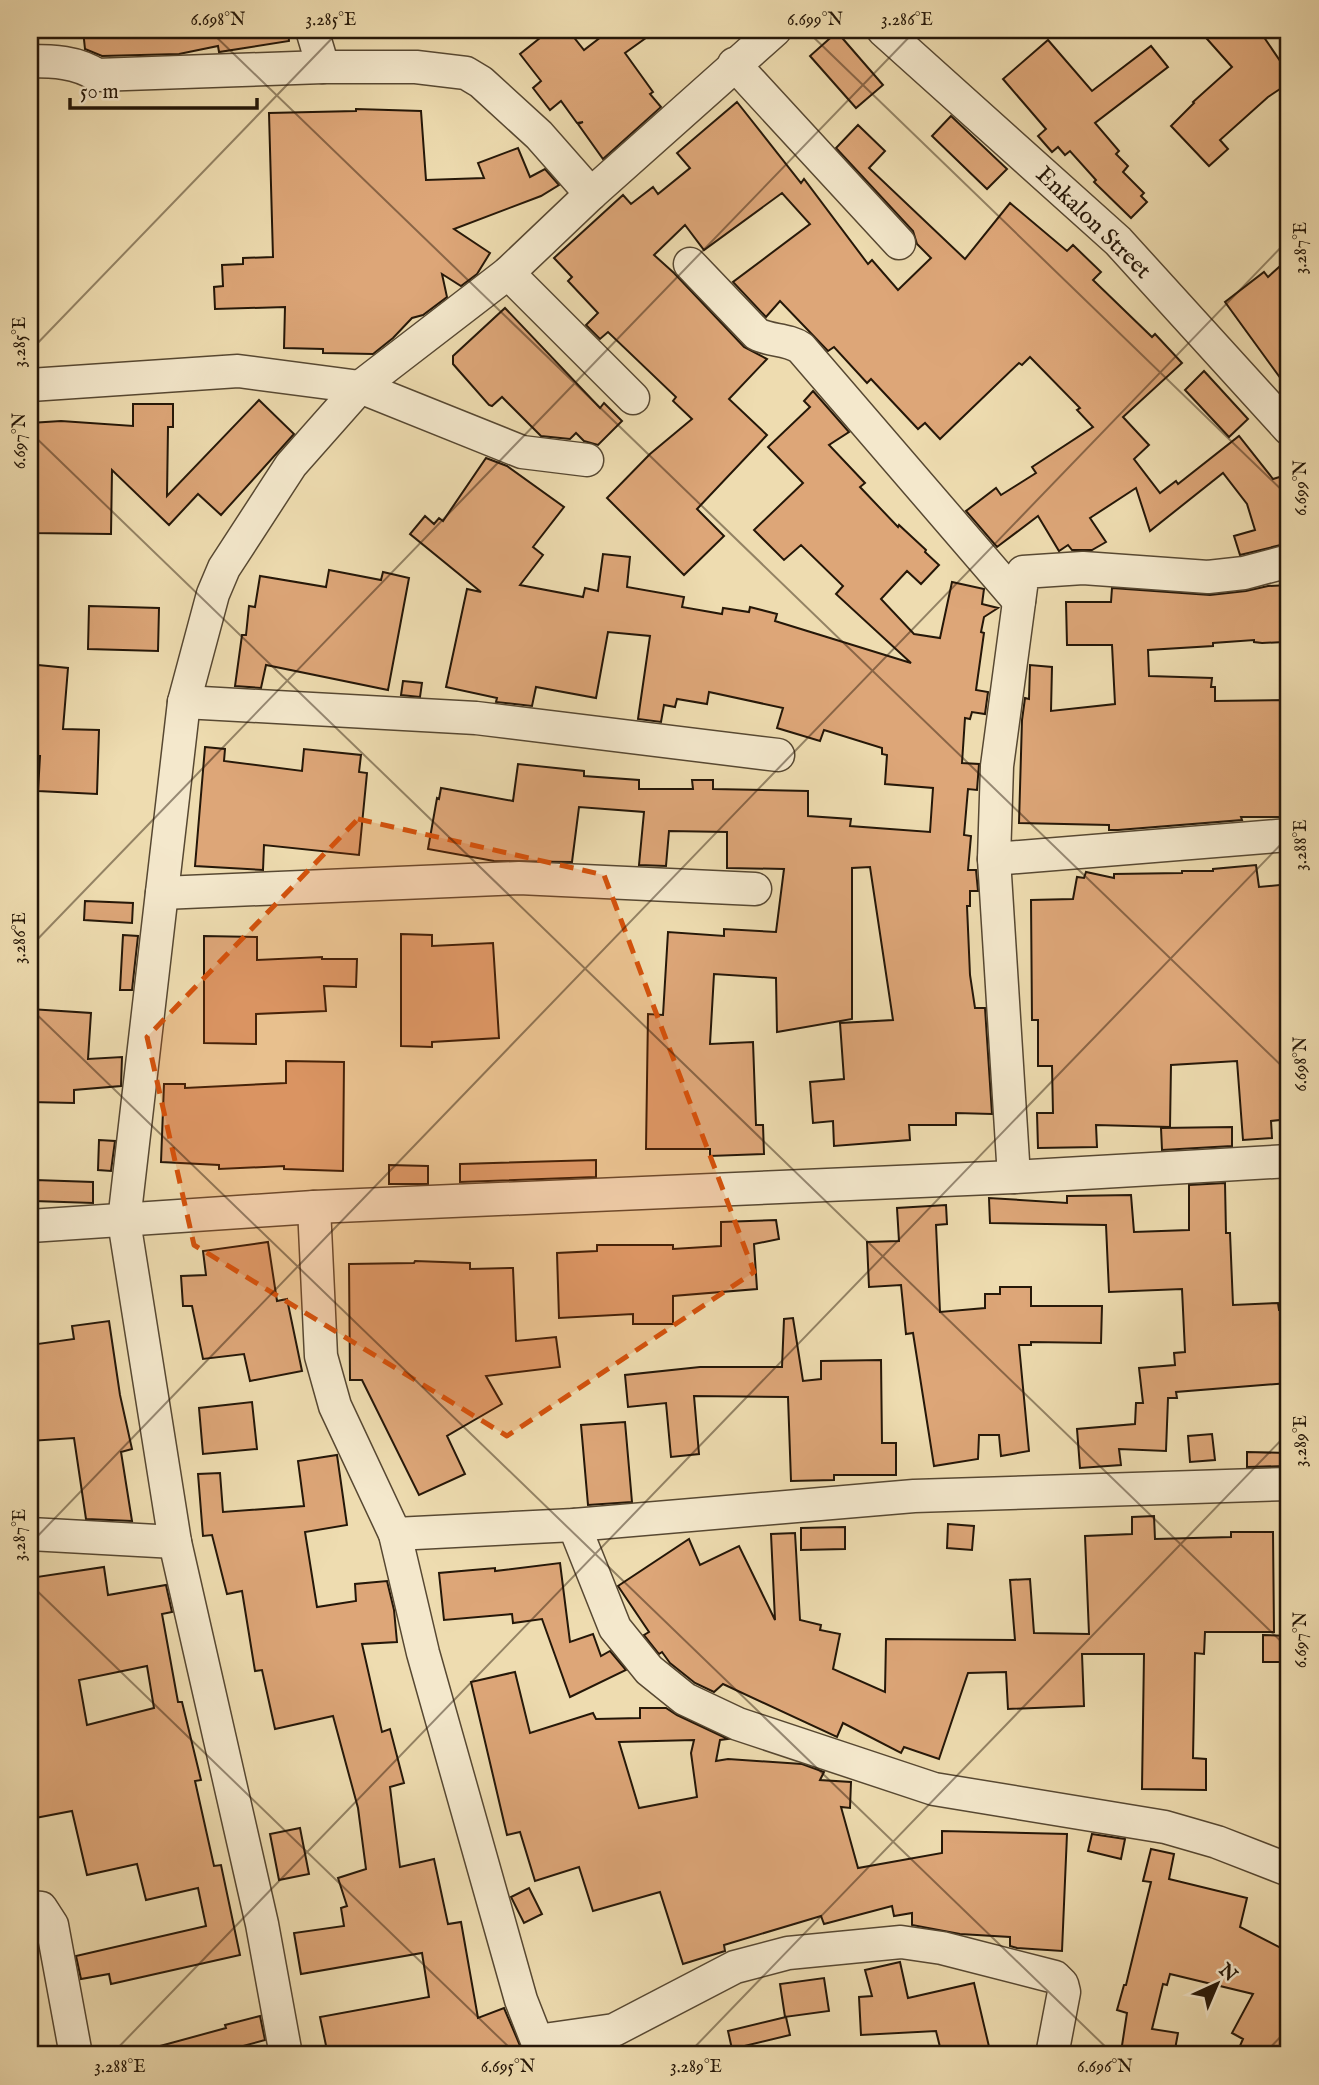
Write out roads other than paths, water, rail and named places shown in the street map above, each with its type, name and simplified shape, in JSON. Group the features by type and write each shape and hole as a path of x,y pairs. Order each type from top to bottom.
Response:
{"street":[{"path":"312,30 323,67"},
{"path":"286,2055 262,1924 175,1542 124,1221 184,702 213,594 224,568 291,465 360,387 508,273 591,194 775,30"},
{"name":"Enkalon Street","path":"883,30 1118,241 1289,429"},
{"path":"30,61 73,64 97,75 323,67 416,67 466,73 481,82 539,135 591,194"},
{"path":"734,64 898,243"},
{"path":"690,264 757,334 801,348 1019,601"},
{"path":"508,273 633,398"},
{"path":"30,385 238,371 360,387 522,452 587,460"},
{"path":"1014,1177 995,859 997,766 1023,572 1083,568 1208,577 1244,573 1289,561"},
{"path":"184,702 476,718 778,755"},
{"path":"995,859 1289,835"},
{"path":"162,893 519,878 755,889"},
{"path":"30,1226 314,1208 1014,1177 1289,1161"},
{"path":"314,1208 321,1356 335,1406 395,1534 426,1667 522,2000 537,2041 614,2030 735,1967 788,1953 901,1942 942,1948 1055,1977 1062,1984 1064,1992 1052,2055"},
{"path":"395,1534 574,1525 914,1496 1289,1483"},
{"path":"574,1525 615,1629 649,1670 685,1699 738,1724 933,1789 1165,1827 1217,1842 1289,1870"},
{"path":"30,1534 175,1542"},
{"path":"30,1907 41,1908 52,1925 76,2055"}]}
